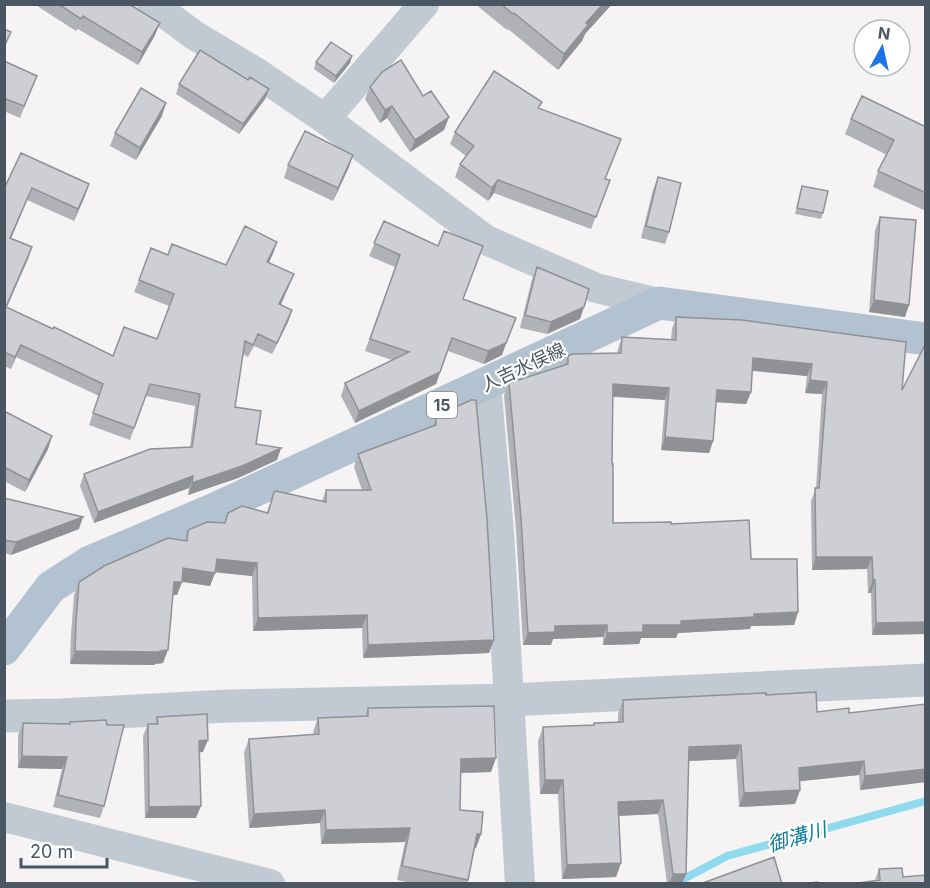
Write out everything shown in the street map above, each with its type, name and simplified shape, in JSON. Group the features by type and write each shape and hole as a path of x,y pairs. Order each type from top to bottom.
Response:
{"main road":[{"path":"659,303 926,339"},
{"name":"人吉水俣線","path":"4,649 51,587 90,562 215,508 659,303"}],"street":[{"path":"152,4 194,35 325,118 486,240 596,288 659,303"},
{"path":"325,118 424,4"},
{"path":"486,384 499,531 520,884"},
{"path":"4,716 227,706 508,700 926,680"},
{"path":"4,817 270,884"}],"building":[{"path":"58,4 129,4 160,23 142,52 83,16 81,19"},
{"path":"501,4 603,4 564,54"},
{"path":"4,29 11,32 4,47"},
{"path":"331,42 352,56 336,76 316,62"},
{"path":"200,50 248,80 250,77 269,89 243,124 179,84"},
{"path":"401,60 423,96 431,91 449,117 415,140 392,106 385,110 370,87 382,72"},
{"path":"4,61 37,76 24,106 6,99 4,103"},
{"path":"494,71 542,102 538,108 621,139 605,179 610,180 596,217 498,180 492,188 460,164 474,146 455,132"},
{"path":"141,88 166,103 140,148 115,133"},
{"path":"862,96 926,127 926,193 878,171 894,140 851,119"},
{"path":"305,131 353,155 338,188 288,165"},
{"path":"21,153 89,184 78,209 32,188 10,238 32,247 6,307 53,329 54,327 113,356 124,327 157,339 174,294 139,280 151,248 168,255 172,244 226,265 245,226 277,242 267,262 294,274 279,304 292,310 277,343 258,334 253,345 245,341 235,407 261,411 256,444 281,448 242,466 192,483 193,476 98,512 84,474 150,449 192,447 200,394 150,384 134,428 93,413 103,384 21,345 15,357 4,352 4,189"},
{"path":"658,177 681,183 669,232 646,226"},
{"path":"802,186 828,191 823,213 797,208"},
{"path":"880,217 916,220 909,305 874,300"},
{"path":"384,221 438,246 444,231 483,246 463,299 516,318 506,343 488,351 452,338 440,372 359,411 345,383 409,352 370,339 400,255 374,243"},
{"path":"537,267 589,289 584,307 551,322 525,315"},
{"path":"676,317 742,320 906,342 902,390 926,345 926,622 876,623 872,557 816,557 815,488 819,488 827,382 810,380 812,364 753,358 751,392 717,390 713,441 665,437 669,388 613,384 613,523 671,522 671,524 749,520 751,559 797,559 798,612 681,621 681,625 643,625 643,632 607,633 607,625 555,626 555,632 528,633 509,383 568,364 568,356 572,354 621,353 622,337 676,340"},
{"path":"471,400 476,400 487,519 494,640 368,645 367,615 258,618 257,563 217,559 215,573 183,568 182,582 174,582 168,650 160,652 75,651 79,582 104,566 168,538 187,541 188,530 207,522 225,523 228,513 242,506 268,513 276,491 326,502 326,490 371,490 358,454 436,425 436,416"},
{"path":"4,411 52,436 29,480 4,467"},
{"path":"4,498 83,517 16,542 4,540"},
{"path":"816,692 817,712 849,708 849,713 926,704 926,769 865,776 864,761 799,768 800,790 744,793 741,745 689,747 686,874 673,874 663,800 618,802 621,863 567,865 563,780 545,780 543,727 623,722 623,700"},
{"path":"494,706 496,758 461,759 460,810 483,812 481,834 477,834 468,880 402,866 410,828 326,830 325,810 254,814 249,739 319,734 318,718 368,716 368,708"},
{"path":"207,714 208,740 199,741 201,806 149,807 148,724 158,724 157,717"},
{"path":"106,720 107,725 124,725 104,806 58,795 67,757 22,756 23,723 70,724 70,722"},
{"path":"774,857 782,884 700,884"},
{"path":"902,868 903,877 926,875 926,884 851,884 880,880 879,869"}],"waterway":[{"name":"御溝川","path":"674,884 727,856 926,801"}]}
